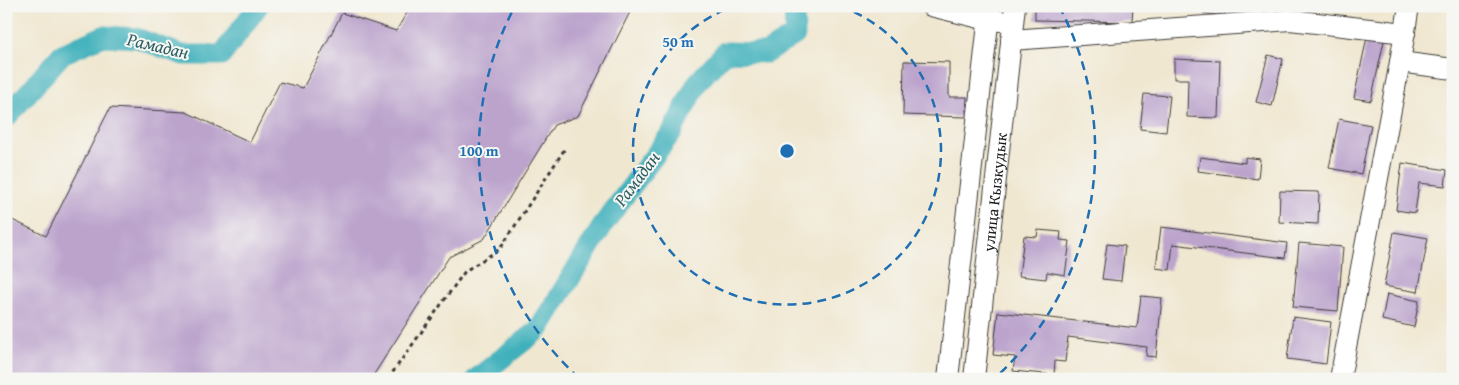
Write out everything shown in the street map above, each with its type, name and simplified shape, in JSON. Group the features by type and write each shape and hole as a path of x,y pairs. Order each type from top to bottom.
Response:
{"street":[{"path":"931,6 989,13 1013,23 1290,20 1405,33"},
{"path":"1340,379 1409,6"},
{"path":"948,379 989,13"},
{"name":"улица Кызкудык","path":"974,379 1013,23"},
{"path":"1400,62 1453,69"},
{"path":"968,201 994,200"}],"path":[{"path":"388,379 465,271 500,249 566,147"}],"building":[{"path":"411,6 633,6 578,116 554,125 484,239 449,257 371,379 6,379 6,217 46,236 110,108 186,112 250,142 280,82 303,88 342,13 396,31"},
{"path":"1035,6 1133,6 1132,22 1035,20"},
{"path":"1204,6 1226,6 1224,16 1203,13"},
{"path":"1367,37 1384,41 1371,101 1354,98"},
{"path":"1268,55 1283,59 1272,106 1256,102"},
{"path":"1174,59 1220,61 1218,118 1187,117 1188,79 1174,79"},
{"path":"904,61 949,62 949,97 967,97 966,117 903,115"},
{"path":"1144,94 1170,96 1166,132 1140,129"},
{"path":"1339,119 1371,125 1361,174 1329,168"},
{"path":"1200,157 1245,163 1245,157 1260,159 1258,179 1198,171"},
{"path":"1402,163 1447,170 1445,186 1419,183 1415,213 1396,210"},
{"path":"1280,191 1319,192 1318,224 1279,222"},
{"path":"1161,227 1287,243 1285,258 1173,244 1170,270 1156,268"},
{"path":"1038,230 1061,232 1060,240 1070,241 1065,275 1047,272 1046,279 1019,276 1024,236 1037,237"},
{"path":"1394,232 1428,238 1418,292 1384,286"},
{"path":"1299,243 1343,247 1338,311 1293,307"},
{"path":"1107,244 1125,246 1121,281 1102,279"},
{"path":"1387,294 1419,301 1414,327 1382,320"},
{"path":"1141,296 1162,298 1156,357 1146,356 1147,347 1068,337 1065,362 1055,361 1054,375 1013,371 1015,357 993,355 998,312 1137,328"},
{"path":"1293,317 1331,322 1326,364 1287,359"}],"waterway":[{"name":"Рамадан","path":"6,118 62,54 103,36 136,38 183,55 222,55 258,6"},
{"name":"Рамадан","path":"476,379 539,329 605,222 672,132 697,83 725,52 766,53 795,35 794,6"}]}
